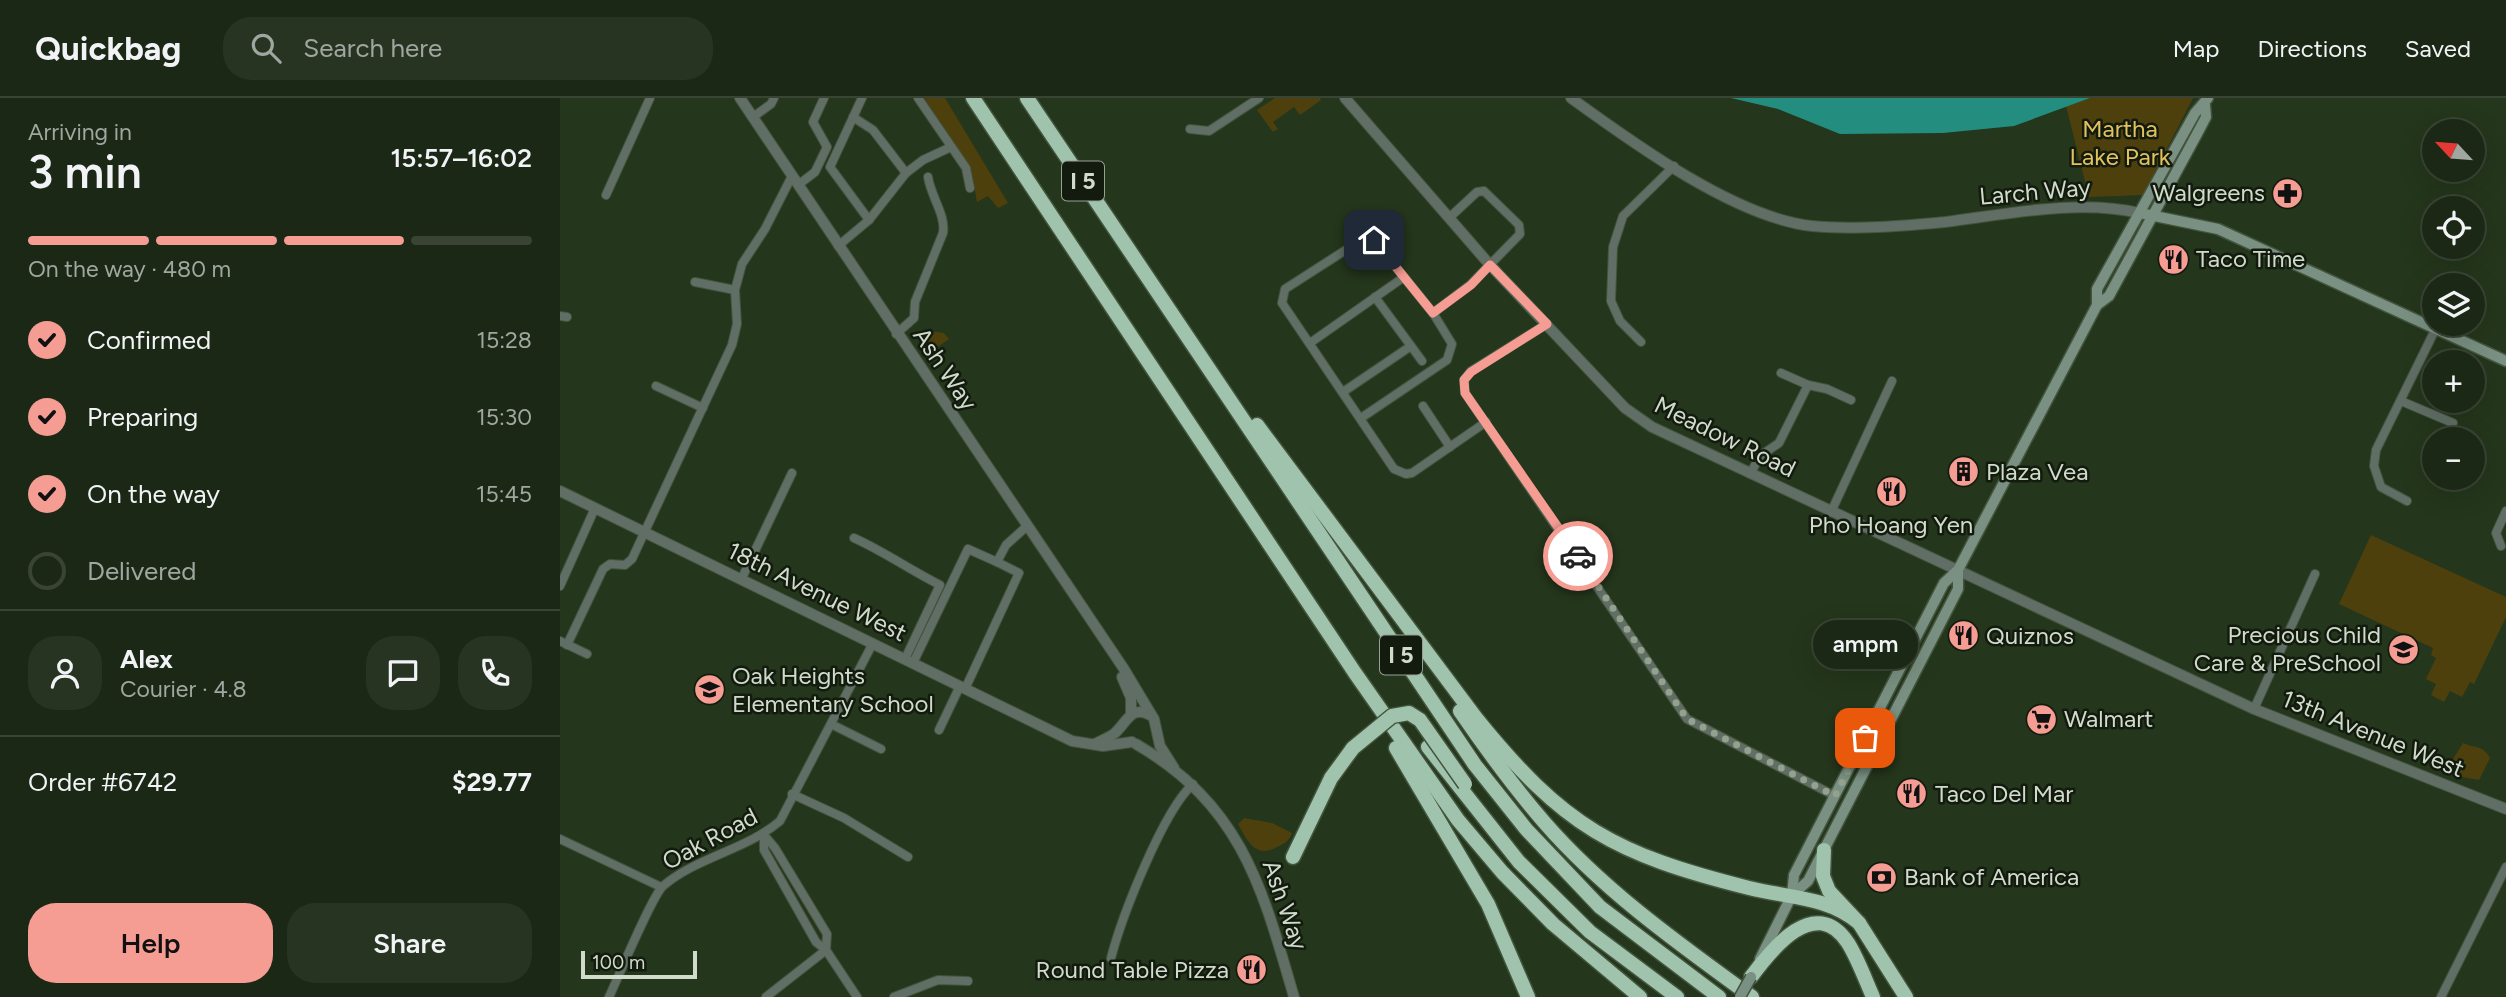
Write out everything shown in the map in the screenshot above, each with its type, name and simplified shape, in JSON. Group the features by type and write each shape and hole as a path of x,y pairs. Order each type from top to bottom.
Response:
{"highway":[{"name":"I 5","path":"973,98 1355,673 1439,794 1502,872 1563,933 1640,997"},
{"name":"I 5","path":"1027,98 1484,776 1526,829 1600,907 1719,997"},
{"path":"1139,264 1390,607 1510,760 1584,826 1620,848 1671,867 1754,890 1792,895 1841,911 1859,923"},
{"path":"1390,607 1493,759 1545,823 1607,885 1693,955 1752,997"},
{"path":"1355,673 1488,904 1528,997"},
{"path":"1293,857 1331,778 1353,748 1386,721 1403,712 1415,716 1465,784 1533,868 1583,916 1688,997"},
{"path":"1386,721 1405,720 1520,862 1590,932 1677,997"},
{"path":"1824,850 1823,876 1829,891 1859,923 1906,997"},
{"path":"1751,977 1788,934 1809,924 1820,925 1838,932 1849,945 1873,997"}],"main road":[{"path":"2097,305 2097,289 2195,113 2207,102"},
{"path":"1741,997 1792,895 1794,875 1944,583 1958,570 2097,305 2109,296 2206,117 2207,102"},
{"name":"Larch Way","path":"2140,213 2196,222 2218,229 2398,307 2422,322"},
{"name":"Larch Way","path":"2449,336 2506,361"},
{"path":"1792,895 1808,881 1958,589 1958,570"}],"street":[{"path":"606,195 650,98"},
{"name":"Ash Way","path":"740,98 1117,663 1131,698 1128,718"},
{"path":"752,117 771,104 774,98"},
{"path":"587,654 564,643 603,569 610,564 629,563 703,408 732,345 737,324 735,290 742,264 795,181 816,172 827,147 813,122 824,98"},
{"path":"862,98 830,167 869,220"},
{"path":"918,98 966,169 970,188"},
{"path":"1191,129 1209,131 1259,98"},
{"name":"Meadow Road","path":"1345,98 1490,265 1636,417 1750,474 1958,570"},
{"name":"Larch Way","path":"1571,98 1731,200 1812,226 1938,222 2090,206 2140,213"},
{"path":"853,117 873,131 906,173"},
{"path":"838,246 869,220 906,173 923,160 951,147"},
{"path":"1641,342 1620,321 1611,301 1612,247 1623,216 1674,166"},
{"path":"896,334 914,318 915,302 945,224 932,197 928,177"},
{"path":"1433,313 1471,285 1518,239 1519,225 1484,191 1477,192 1449,218"},
{"path":"1360,418 1447,359 1452,344 1433,313 1370,238 1359,239 1285,289 1282,303 1394,469 1406,474 1412,473 1486,422"},
{"path":"1310,343 1404,277"},
{"path":"695,282 735,290"},
{"path":"1375,297 1422,360"},
{"path":"1547,324 1471,372 1464,380 1465,393 1687,719 1835,796"},
{"path":"2407,501 2381,487 2374,466 2376,450 2432,336"},
{"path":"1343,392 1411,346"},
{"path":"1781,373 1851,400"},
{"path":"1831,512 1892,381"},
{"path":"1750,474 1760,456 1779,443 1808,385"},
{"path":"656,386 703,408"},
{"path":"2401,401 2454,423"},
{"path":"1423,406 1450,447"},
{"path":"741,578 792,473"},
{"name":"18th Avenue West","path":"560,491 1072,741 1094,745 1134,743"},
{"path":"560,586 595,508"},
{"path":"2501,546 2496,533 2506,511"},
{"path":"997,562 1006,545 1026,527"},
{"path":"854,538 896,557 904,567 940,585 909,661"},
{"path":"909,661 968,549 1020,573 939,730"},
{"name":"13th Avenue West","path":"1958,570 2254,709 2506,810"},
{"path":"2254,709 2315,574"},
{"name":"Oak Road","path":"609,997 661,887 706,861 764,835 780,821 873,643"},
{"name":"Ash Way","path":"1117,663 1124,669 1151,715"},
{"path":"1094,745 1128,718 1140,711 1151,715 1157,729 1150,742 1134,743 1125,733 1128,718"},
{"path":"831,724 881,749"},
{"name":"Ash Way","path":"1157,729 1160,746 1174,768"},
{"name":"Ash Way","path":"1134,743 1174,768 1193,784 1223,821 1252,868 1264,895 1294,997"},
{"path":"1111,958 1119,927 1174,805 1193,784"},
{"path":"792,794 844,818 908,857"},
{"path":"764,835 764,850 816,942 826,950 857,997"},
{"path":"764,835 775,848 827,934 826,950 766,997"},
{"path":"560,839 661,887"},
{"path":"2441,997 2506,867"},
{"path":"894,997 939,980 968,981"}],"green space":[{"path":"924,98 945,98 1008,203 998,208 988,196 977,202 971,169"},
{"path":"1275,98 1321,100 1300,115 1294,107 1273,122 1278,129 1273,132 1257,110"},
{"name":"Martha Lake Park","path":"2090,98 2193,98 2143,195 2089,197 2066,106"},
{"path":"920,330 944,333 949,339 929,353 919,336"},
{"path":"2371,535 2506,597 2506,617 2474,684 2470,682 2462,697 2450,691 2444,702 2431,695 2436,684 2426,679 2436,658 2431,655 2433,648 2339,604"},
{"path":"2463,743 2481,749 2490,758 2479,780 2457,776 2447,769"},
{"path":"1244,818 1272,823 1292,833 1283,844 1262,851 1252,846 1238,824"}],"water":[{"path":"1731,98 2090,98 2014,126 1943,133 1840,134 1778,109"}],"way so far":[{"path":"1578,556 1687,719 1709,733 1835,796 1865,738"}],"place":[{"name":"Walgreens","path":"2288,193"},
{"name":"Taco Time","path":"2173,259"},
{"name":"Plaza Vea","path":"1963,472"},
{"name":"Pho Hoang Yen","path":"1891,491"},
{"name":"Quiznos","path":"1963,636"},
{"name":"Precious Child Care & PreSchool","path":"2404,649"},
{"name":"Oak Heights Elementary School","path":"709,690"},
{"name":"Walmart","path":"2041,719"},
{"name":"ampm","path":"1865,738"},
{"name":"Taco Del Mar","path":"1912,794"},
{"name":"Bank of America","path":"1881,877"},
{"name":"Round Table Pizza","path":"1252,970"}],"route":[{"path":"1374,240 1433,313 1471,285 1490,265 1547,324 1471,372 1464,380 1465,393 1578,556"}]}
